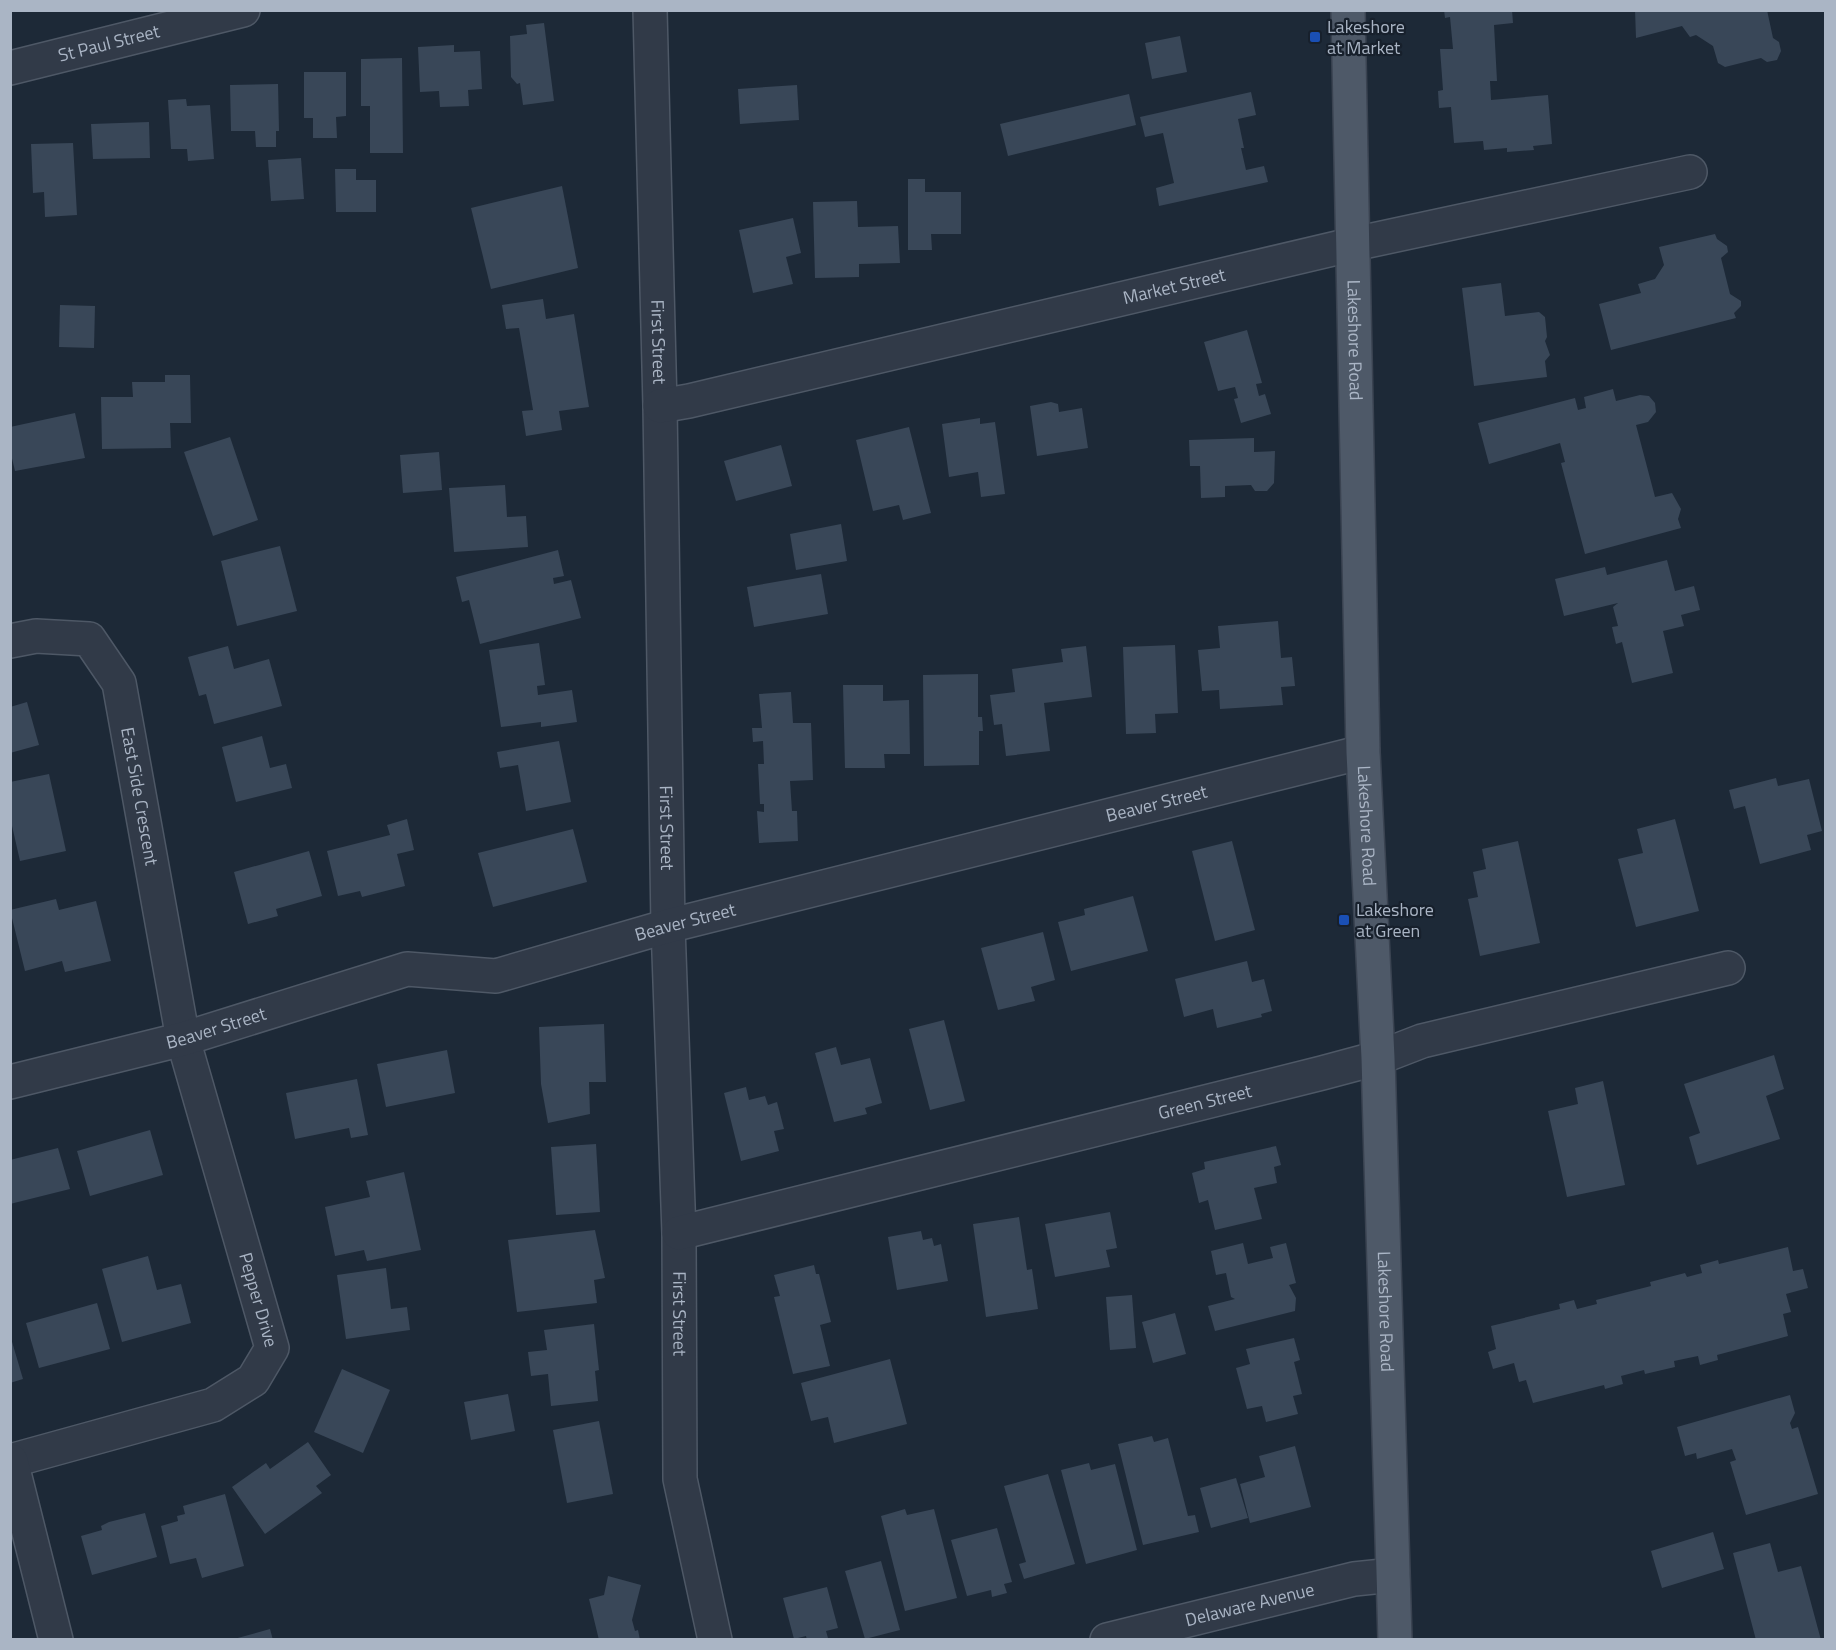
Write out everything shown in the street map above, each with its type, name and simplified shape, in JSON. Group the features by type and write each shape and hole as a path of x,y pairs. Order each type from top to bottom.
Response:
{"main road":[{"name":"Lakeshore Road","path":"1348,10 1363,752 1378,1058 1395,1640"}],"street":[{"name":"St Paul Street","path":"10,68 243,10"},
{"name":"First Street","path":"650,10 660,406 668,926 679,1233 680,1479 715,1640"},
{"name":"Market Street","path":"660,406 1354,244 1690,172"},
{"name":"East Side Crescent","path":"10,641 36,636 89,639 119,683 183,1039"},
{"name":"Beaver Street","path":"10,1082 183,1039 407,969 496,976 668,926 1363,752"},
{"name":"Green Street","path":"679,1233 1378,1058 1422,1041 1728,968"},
{"name":"Pepper Drive","path":"11,1461 213,1405 253,1380 272,1348 183,1039"},
{"path":"11,1461 56,1640"},
{"name":"Delaware Avenue","path":"1107,1640 1354,1579 1393,1575"}],"building":[{"path":"1444,10 1512,10 1513,23 1494,25 1497,81 1490,81 1491,100 1548,95 1552,144 1533,146 1534,150 1507,152 1507,148 1484,150 1483,141 1454,143 1451,107 1439,108 1438,91 1443,90 1440,49 1453,49 1450,17 1445,18"},
{"path":"1635,10 1767,10 1773,38 1779,42 1781,51 1777,60 1767,62 1761,58 1725,67 1718,63 1713,46 1696,35 1690,37 1682,26 1636,38"},
{"path":"544,23 554,101 523,105 520,83 517,84 511,77 510,36 527,34 526,25"},
{"path":"1180,36 1187,72 1152,79 1145,43"},
{"path":"454,45 454,52 480,51 482,89 468,90 469,106 440,107 439,91 420,92 418,47"},
{"path":"402,58 403,153 370,153 370,106 361,106 361,59"},
{"path":"304,72 346,72 346,116 336,117 337,138 313,138 313,118 304,118"},
{"path":"278,84 279,131 276,131 276,147 256,147 255,131 231,131 230,85"},
{"path":"797,85 799,120 740,124 738,89"},
{"path":"1251,92 1256,115 1238,119 1244,148 1241,148 1246,170 1264,166 1268,182 1159,206 1156,188 1174,183 1163,133 1145,137 1140,117"},
{"path":"1129,94 1136,125 1008,156 1000,124"},
{"path":"186,99 187,106 210,105 214,159 188,161 187,149 171,149 168,100"},
{"path":"149,122 150,158 93,159 91,124"},
{"path":"73,143 77,215 45,217 44,192 33,193 31,144"},
{"path":"301,158 304,199 271,201 268,160"},
{"path":"335,169 356,169 356,180 376,180 376,212 336,212"},
{"path":"908,179 925,179 925,192 961,192 961,234 931,234 932,250 908,250"},
{"path":"562,186 578,268 491,289 471,208"},
{"path":"857,201 858,227 898,226 900,263 859,264 859,277 815,278 813,202"},
{"path":"793,218 801,253 786,257 793,284 753,293 739,230"},
{"path":"1715,234 1717,239 1727,246 1728,252 1721,258 1730,294 1741,301 1741,306 1734,313 1736,318 1611,350 1599,304 1641,293 1638,284 1655,279 1664,265 1659,247"},
{"path":"1501,283 1505,316 1539,312 1545,317 1547,337 1545,341 1550,355 1545,361 1547,377 1474,386 1462,288"},
{"path":"543,299 546,319 574,314 589,407 559,411 562,430 526,436 522,411 533,410 519,328 506,329 502,305"},
{"path":"60,305 95,306 94,348 59,347"},
{"path":"1247,330 1262,383 1256,384 1259,396 1265,394 1271,414 1241,423 1234,399 1238,398 1235,387 1218,391 1204,342"},
{"path":"165,375 190,375 191,423 170,423 171,448 102,449 101,397 133,397 132,382 165,382"},
{"path":"1613,389 1616,401 1640,395 1649,396 1655,403 1656,412 1648,422 1636,425 1655,497 1672,493 1681,509 1678,519 1681,528 1585,554 1561,463 1565,462 1560,443 1489,464 1478,423 1575,398 1578,410 1586,408 1584,397"},
{"path":"1051,402 1058,404 1059,412 1082,408 1088,448 1037,456 1030,406"},
{"path":"75,413 85,458 15,471 10,450 10,427"},
{"path":"980,418 980,424 995,422 1005,494 981,497 978,472 949,477 942,424"},
{"path":"909,427 931,513 903,520 899,505 873,511 856,440"},
{"path":"230,437 258,520 213,536 184,452"},
{"path":"1254,438 1254,452 1275,451 1274,483 1267,491 1255,491 1251,485 1225,486 1225,497 1201,498 1200,466 1190,466 1189,440"},
{"path":"781,445 792,486 736,501 724,461"},
{"path":"439,452 442,490 403,493 400,455"},
{"path":"505,485 507,517 526,516 528,547 454,552 449,488"},
{"path":"841,524 847,561 796,570 790,534"},
{"path":"280,546 297,611 237,626 221,561"},
{"path":"558,550 564,576 553,578 554,584 571,580 581,618 480,644 469,600 462,602 456,577"},
{"path":"1667,560 1675,591 1694,586 1700,610 1681,615 1684,626 1663,631 1673,673 1632,683 1622,642 1616,644 1612,627 1618,626 1613,607 1618,603 1564,616 1555,579 1605,567 1607,575"},
{"path":"821,574 828,614 754,627 747,587"},
{"path":"1278,621 1281,658 1292,657 1295,686 1281,687 1283,705 1220,709 1219,690 1202,691 1198,650 1220,648 1218,626"},
{"path":"539,643 545,685 537,686 538,695 572,690 577,722 541,727 541,722 501,727 489,650"},
{"path":"1175,645 1178,713 1155,714 1156,733 1126,734 1123,647"},
{"path":"228,646 234,669 269,659 282,706 214,724 206,694 199,696 188,657"},
{"path":"1086,646 1092,697 1044,703 1050,751 1006,756 1002,724 994,725 990,695 1015,692 1012,669 1063,662 1061,649"},
{"path":"978,674 978,717 982,717 983,731 979,731 979,765 924,766 923,675"},
{"path":"843,685 883,685 883,701 909,700 910,754 884,754 885,768 845,768"},
{"path":"791,692 793,723 811,723 813,780 790,781 792,811 797,811 798,841 759,843 757,811 764,812 764,804 760,804 758,764 764,764 763,741 753,742 752,728 762,728 759,694"},
{"path":"27,702 39,745 10,753 10,707"},
{"path":"262,736 270,768 286,764 292,788 236,802 222,747"},
{"path":"559,741 571,802 526,811 518,765 500,768 497,752"},
{"path":"49,774 66,851 20,861 10,817 10,782"},
{"path":"1776,778 1778,786 1809,779 1822,831 1807,835 1811,850 1760,864 1745,806 1734,809 1729,790"},
{"path":"407,819 414,850 397,854 405,886 362,897 360,891 338,896 327,851 390,835 387,825"},
{"path":"1675,819 1699,911 1636,927 1618,859 1643,853 1637,829"},
{"path":"573,829 587,882 493,907 478,853"},
{"path":"1232,841 1255,930 1215,941 1192,851"},
{"path":"1518,841 1540,943 1480,956 1468,899 1478,897 1473,872 1486,869 1482,849"},
{"path":"309,851 322,896 276,909 278,916 248,924 234,872"},
{"path":"1133,896 1148,951 1071,971 1058,922 1085,915 1084,909"},
{"path":"56,899 59,910 96,901 111,961 65,972 62,961 25,971 10,910"},
{"path":"1043,932 1055,980 1031,987 1035,1001 998,1010 981,948"},
{"path":"1247,961 1252,982 1264,979 1272,1011 1261,1014 1262,1017 1217,1028 1213,1009 1184,1017 1175,979"},
{"path":"944,1020 965,1101 930,1110 909,1029"},
{"path":"604,1024 606,1082 589,1082 590,1114 548,1123 541,1084 539,1027"},
{"path":"836,1047 841,1065 870,1058 882,1103 865,1108 867,1114 834,1122 815,1053"},
{"path":"447,1050 455,1093 386,1107 377,1064"},
{"path":"1774,1055 1784,1089 1766,1096 1780,1139 1697,1165 1689,1137 1700,1133 1684,1084"},
{"path":"357,1079 368,1135 351,1138 349,1128 295,1139 286,1093"},
{"path":"1603,1081 1625,1185 1567,1197 1548,1111 1578,1104 1575,1088"},
{"path":"746,1087 749,1100 765,1096 768,1105 777,1102 784,1129 774,1131 779,1151 741,1161 724,1093"},
{"path":"150,1130 163,1175 90,1196 77,1151"},
{"path":"596,1144 600,1212 556,1215 551,1147"},
{"path":"1276,1146 1281,1165 1274,1167 1277,1183 1254,1188 1262,1219 1215,1230 1208,1200 1199,1203 1192,1173 1205,1169 1204,1162"},
{"path":"58,1148 70,1189 10,1204 10,1160"},
{"path":"404,1172 421,1250 367,1261 364,1250 335,1256 325,1207 370,1197 366,1181"},
{"path":"1110,1212 1117,1248 1106,1250 1110,1267 1055,1277 1045,1224"},
{"path":"1019,1217 1027,1270 1032,1269 1038,1309 986,1317 973,1224"},
{"path":"595,1230 605,1278 594,1280 597,1303 517,1312 508,1240"},
{"path":"921,1231 923,1240 932,1238 934,1246 941,1244 948,1281 897,1290 888,1237"},
{"path":"1243,1243 1248,1264 1273,1258 1270,1247 1286,1243 1296,1283 1289,1285 1296,1298 1295,1311 1215,1331 1208,1306 1235,1299 1231,1297 1226,1273 1216,1275 1211,1251"},
{"path":"1788,1247 1793,1271 1803,1269 1808,1288 1786,1294 1791,1312 1783,1314 1788,1336 1717,1355 1718,1360 1700,1365 1698,1356 1674,1361 1675,1367 1645,1374 1644,1370 1621,1376 1623,1384 1605,1389 1604,1385 1533,1403 1526,1380 1519,1382 1514,1363 1493,1369 1488,1352 1496,1349 1491,1326 1560,1309 1559,1304 1574,1300 1577,1309 1597,1304 1596,1300 1651,1286 1650,1282 1685,1273 1687,1277 1702,1273 1700,1265 1718,1260 1719,1264"},
{"path":"148,1256 157,1290 181,1284 191,1323 122,1342 102,1269"},
{"path":"814,1265 816,1274 819,1274 831,1322 820,1325 830,1366 793,1374 774,1297 780,1296 774,1275"},
{"path":"386,1268 391,1309 407,1307 410,1330 346,1339 337,1275"},
{"path":"1132,1295 1136,1348 1110,1350 1106,1297"},
{"path":"97,1303 110,1349 39,1368 26,1323"},
{"path":"1175,1313 1186,1354 1153,1363 1142,1322"},
{"path":"594,1324 599,1370 595,1371 598,1401 551,1406 548,1374 531,1376 528,1352 547,1350 544,1330"},
{"path":"10,1335 23,1379 10,1383"},
{"path":"1294,1338 1300,1360 1294,1362 1302,1394 1293,1396 1298,1414 1266,1422 1262,1406 1247,1409 1236,1368 1250,1364 1246,1349"},
{"path":"890,1359 907,1424 834,1443 828,1417 811,1421 801,1383"},
{"path":"342,1369 390,1390 363,1453 314,1432"},
{"path":"508,1394 515,1431 471,1440 464,1402"},
{"path":"1790,1395 1795,1413 1790,1423 1792,1429 1798,1427 1818,1494 1746,1515 1730,1462 1736,1460 1732,1449 1697,1459 1696,1453 1685,1456 1677,1427"},
{"path":"599,1421 613,1494 567,1503 553,1430"},
{"path":"1152,1436 1154,1442 1168,1438 1188,1516 1195,1515 1199,1532 1143,1545 1118,1444"},
{"path":"308,1442 331,1475 316,1486 322,1493 265,1534 232,1487 266,1463 270,1469"},
{"path":"1295,1446 1311,1507 1250,1523 1240,1484 1265,1477 1259,1456"},
{"path":"1089,1463 1091,1470 1115,1464 1137,1550 1086,1564 1061,1470"},
{"path":"1048,1474 1075,1564 1024,1579 1019,1564 1026,1562 1004,1486"},
{"path":"1236,1478 1248,1518 1211,1528 1200,1488"},
{"path":"225,1494 244,1566 202,1578 196,1558 170,1564 161,1526 178,1521 177,1516 185,1514 183,1506"},
{"path":"905,1509 907,1515 934,1509 957,1598 905,1611 881,1516"},
{"path":"145,1513 157,1557 92,1575 81,1536 102,1530 101,1526 109,1522"},
{"path":"997,1528 1012,1582 1004,1584 1007,1593 992,1597 991,1590 967,1596 951,1540"},
{"path":"1713,1532 1724,1569 1662,1588 1651,1551"},
{"path":"1770,1543 1778,1572 1801,1566 1821,1640 1756,1640 1733,1553"},
{"path":"881,1561 900,1630 865,1639 845,1571"},
{"path":"608,1576 641,1585 632,1620 635,1631 638,1630 640,1640 599,1640 589,1599 604,1595"},
{"path":"827,1587 838,1628 826,1631 828,1638 822,1640 807,1640 806,1636 794,1639 783,1598"},
{"path":"270,1629 273,1640 234,1640 234,1639"}],"place":[{"name":"Lakeshore at Market","path":"1315,37"},
{"name":"Lakeshore at Green","path":"1344,920"}]}
